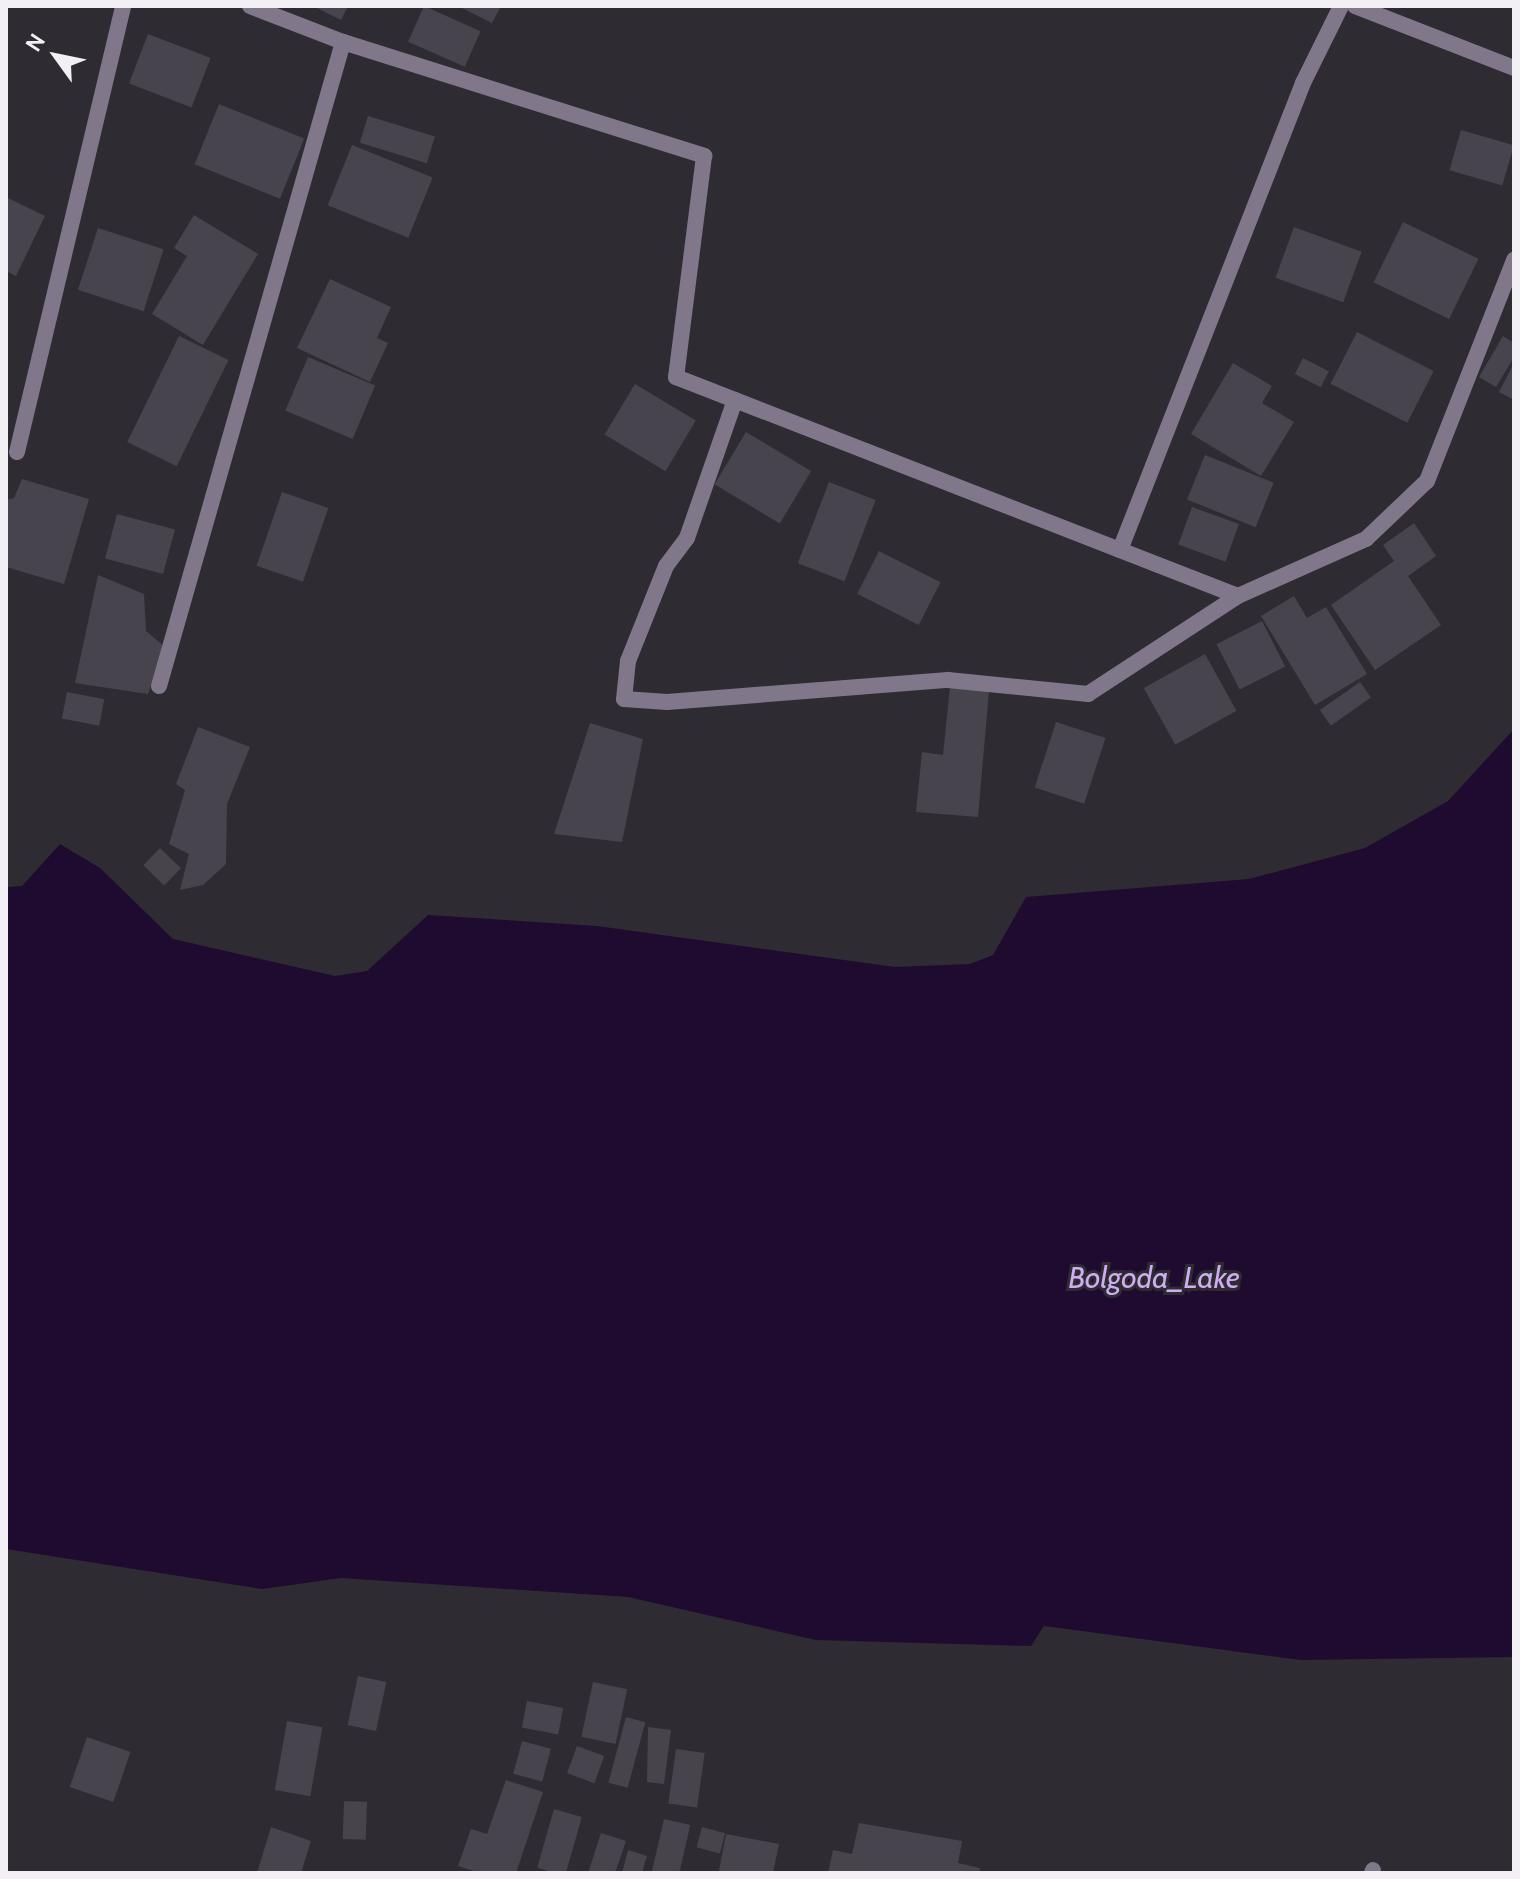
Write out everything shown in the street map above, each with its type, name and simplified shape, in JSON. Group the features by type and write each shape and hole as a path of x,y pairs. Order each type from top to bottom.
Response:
{"street":[{"path":"17,452 123,6"},
{"path":"250,6 343,42 704,156 676,377 1238,596"},
{"path":"1120,550 1303,83 1341,6"},
{"path":"1355,6 1514,68"},
{"path":"159,686 343,42"},
{"path":"735,400 687,538 666,566 628,661 624,699 667,702 948,680 1088,694 1238,596 1366,539 1427,481 1514,260"}],"water":[{"name":"Bolgoda_Lake","path":"1514,729 1514,1657 1301,1660 1044,1626 1031,1646 816,1640 628,1597 341,1578 262,1589 6,1549 6,887 22,886 60,844 100,868 173,939 335,976 367,971 428,915 597,926 895,967 970,964 993,955 1026,897 1249,879 1365,848 1448,801"}],"building":[{"path":"313,6 348,6 341,20"},
{"path":"424,6 481,31 465,67 408,42"},
{"path":"458,6 501,6 492,23"},
{"path":"148,34 211,58 192,107 129,83"},
{"path":"219,104 304,138 280,199 195,164"},
{"path":"368,116 435,136 427,163 360,143"},
{"path":"1461,130 1514,145 1502,186 1449,170"},
{"path":"352,145 433,178 408,238 328,205"},
{"path":"6,197 45,216 16,276 6,271"},
{"path":"194,215 258,254 203,345 152,314 187,256 174,248"},
{"path":"1403,222 1478,259 1449,319 1374,282"},
{"path":"1294,227 1362,252 1343,302 1276,278"},
{"path":"98,228 164,249 144,311 78,290"},
{"path":"330,279 391,307 377,338 388,343 370,382 297,348"},
{"path":"1357,332 1434,371 1407,423 1331,384"},
{"path":"179,336 228,360 177,466 127,442"},
{"path":"1503,336 1514,343 1514,357 1496,387 1479,377"},
{"path":"308,357 375,386 353,439 285,410"},
{"path":"1303,358 1329,371 1321,387 1295,374"},
{"path":"1233,363 1272,386 1262,403 1294,422 1261,476 1191,434"},
{"path":"1514,363 1514,400 1499,392"},
{"path":"635,384 696,421 665,471 605,435"},
{"path":"746,432 811,471 780,523 715,484"},
{"path":"1205,455 1274,483 1256,527 1187,500"},
{"path":"22,479 89,499 64,584 6,567 6,500 14,498"},
{"path":"829,482 876,500 845,581 798,563"},
{"path":"282,492 328,508 303,582 257,566"},
{"path":"1192,507 1239,524 1225,562 1178,545"},
{"path":"117,514 175,530 163,574 105,558"},
{"path":"1414,523 1436,556 1408,576 1441,625 1375,670 1331,605 1394,561 1383,545"},
{"path":"879,551 940,582 919,625 857,594"},
{"path":"98,575 144,594 146,631 165,647 148,694 75,683"},
{"path":"1294,596 1307,618 1326,607 1367,674 1315,705 1261,616"},
{"path":"1262,621 1285,666 1240,690 1217,644"},
{"path":"1205,654 1237,711 1175,745 1144,688"},
{"path":"1360,682 1371,698 1331,726 1320,710"},
{"path":"950,687 989,691 978,817 916,812 922,752 943,755"},
{"path":"67,692 104,699 99,726 62,719"},
{"path":"1056,722 1105,738 1084,804 1035,788"},
{"path":"590,723 643,739 622,842 554,834"},
{"path":"198,727 250,747 227,804 226,864 203,885 180,890 189,854 169,844 185,790 176,784"},
{"path":"160,848 181,868 164,885 143,865"},
{"path":"358,1676 386,1682 376,1731 348,1725"},
{"path":"593,1682 627,1689 616,1744 581,1737"},
{"path":"527,1701 563,1708 558,1735 522,1728"},
{"path":"626,1717 645,1722 628,1788 608,1783"},
{"path":"287,1721 322,1727 310,1796 275,1790"},
{"path":"648,1727 671,1730 664,1784 647,1782"},
{"path":"87,1737 130,1752 113,1802 70,1787"},
{"path":"522,1741 551,1749 542,1782 513,1774"},
{"path":"577,1746 604,1756 594,1783 567,1773"},
{"path":"676,1749 705,1753 697,1808 668,1803"},
{"path":"506,1780 543,1792 516,1873 480,1873 458,1866 471,1829 487,1834"},
{"path":"344,1801 367,1802 366,1840 343,1839"},
{"path":"554,1809 582,1817 566,1873 537,1868"},
{"path":"664,1819 690,1825 679,1873 652,1873"},
{"path":"859,1823 962,1841 958,1863 980,1868 979,1873 828,1873 833,1850 852,1854"},
{"path":"271,1827 311,1841 301,1873 257,1873"},
{"path":"702,1827 725,1833 720,1853 697,1847"},
{"path":"601,1833 626,1841 615,1873 588,1873"},
{"path":"726,1834 779,1844 773,1873 719,1871"},
{"path":"628,1850 647,1856 642,1873 622,1873"}]}
